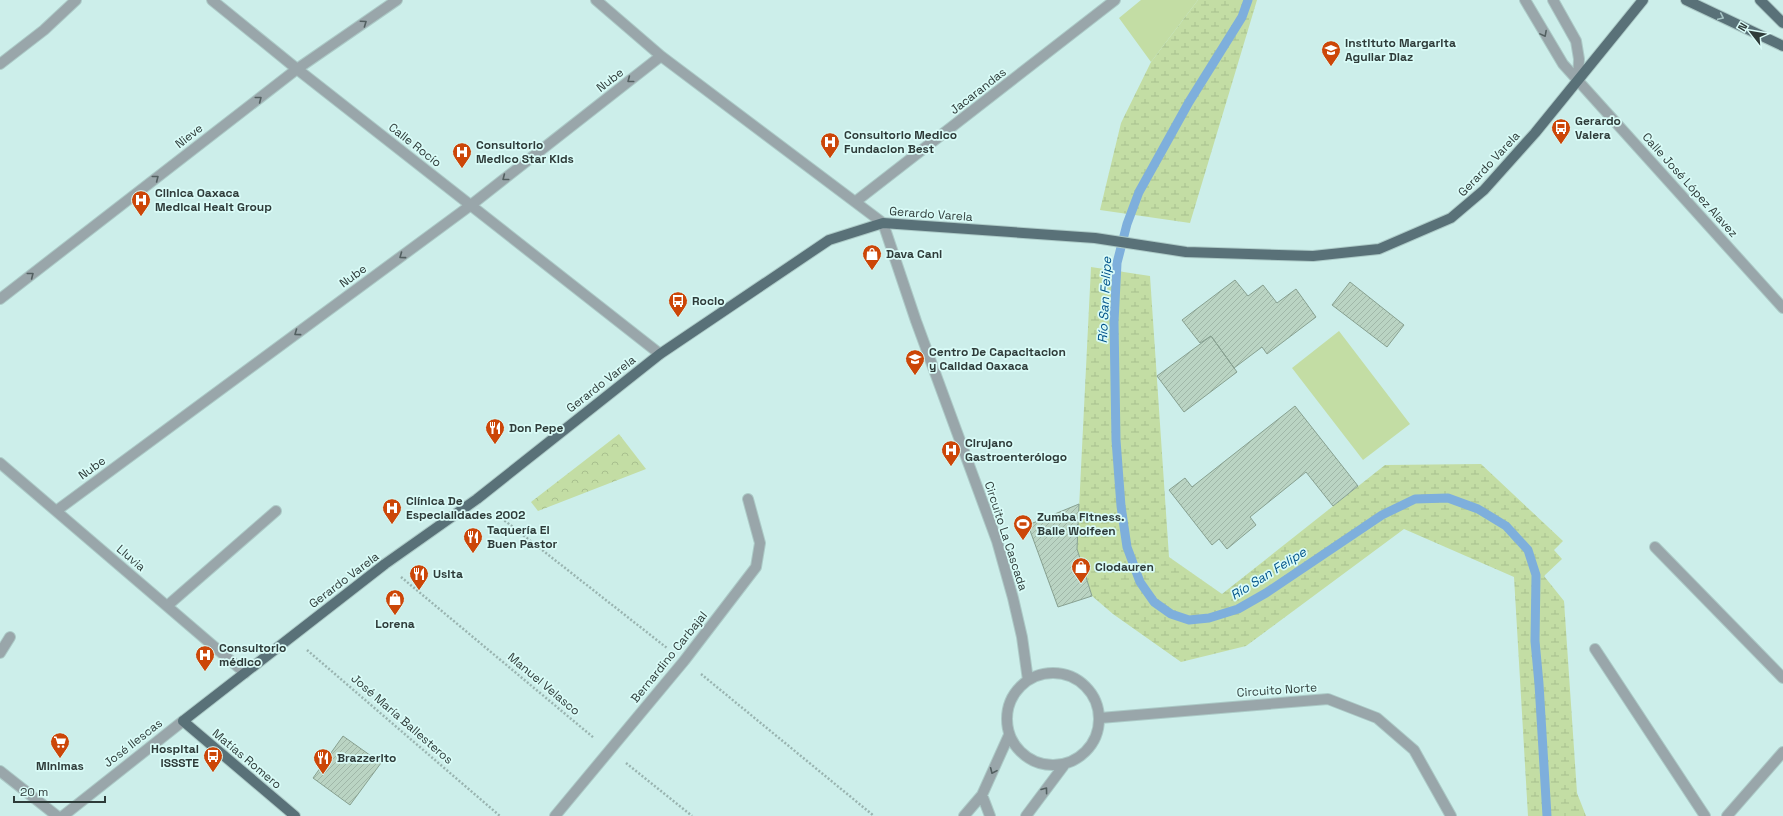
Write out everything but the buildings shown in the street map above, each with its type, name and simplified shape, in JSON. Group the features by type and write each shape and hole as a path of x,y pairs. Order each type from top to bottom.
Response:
{"main road":[{"name":"Gerardo Varela","path":"182,721 385,564 477,499 660,354 829,240 883,223 1095,238 1186,252 1313,256 1379,249 1451,218 1484,190 1506,167 1578,81 1643,0"},
{"path":"1686,0 1783,46"},
{"path":"1760,0 1783,23"},
{"name":"Matías Romero","path":"182,721 295,816"}],"street":[{"path":"0,64 44,30 76,0"},
{"name":"Calle Rocío","path":"212,0 297,69 660,354"},
{"name":"Nieve","path":"0,299 297,69 397,0"},
{"path":"596,0 660,56 883,223"},
{"name":"Jacarandas","path":"855,202 1115,0"},
{"name":"Calle José López Alavez","path":"1525,0 1563,64 1783,308"},
{"path":"1553,0 1576,41 1579,59 1578,81"},
{"name":"Nube","path":"56,511 471,205 660,56"},
{"name":"Circuito La Cascada","path":"883,223 916,321 997,541 1022,637 1028,680"},
{"name":"Lluvia","path":"0,463 245,673"},
{"name":"Bernardino Carbajal","path":"555,816 684,661 756,567 760,543 748,499"},
{"path":"167,606 276,511"},
{"path":"1655,547 1783,678"},
{"path":"0,653 10,637"},
{"path":"1595,649 1705,816"},
{"path":"964,816 982,795 1009,735 1007,712 1014,694 1028,680 1046,673 1066,674 1083,683 1095,699 1100,718 1096,737 1085,753 1065,764 1026,816"},
{"name":"Circuito Norte","path":"1100,718 1328,699 1377,718 1414,750 1451,816"},
{"name":"José Ilescas","path":"63,816 182,721"},
{"path":"1009,735 1022,754 1042,765 1065,764"},
{"path":"1727,816 1783,752"},
{"path":"0,771 57,816"},
{"path":"982,795 990,816"}],"path":[{"name":"Manuel Velasco","path":"385,564 610,751 692,816"},
{"name":"José María Ballesteros","path":"291,637 500,816"}],"green space":[{"path":"1141,0 1198,0 1151,62 1119,18"},
{"path":"1198,0 1257,0 1190,223 1100,210 1121,123 1151,62"},
{"path":"1091,267 1150,276 1169,557 1222,594 1385,465 1481,464 1563,541 1554,550 1562,559 1544,576 1564,601 1577,793 1586,816 1528,816 1514,577 1404,529 1246,646 1181,662 1113,614 1092,596 1077,549"},
{"path":"1339,331 1410,424 1363,460 1292,368"},
{"path":"619,434 646,469 538,511 531,502"}],"waterway":[{"name":"Río San Felipe","path":"1248,0 1242,17 1189,102 1139,192 1127,224 1117,263 1114,322 1116,440 1121,506 1127,547 1140,582 1154,602 1171,614 1189,620 1209,618 1238,609 1266,593 1382,515 1415,499 1448,498 1478,509 1506,526 1528,550 1536,575 1535,641 1547,816"}],"place":[{"name":"Instituto Margarita Aguilar Diaz","path":"1331,67"},
{"name":"Gerardo Valera","path":"1561,145"},
{"name":"Consultorio Medico Fundacion Best","path":"830,159"},
{"name":"Consultorio Medico Star Kids","path":"462,169"},
{"name":"Clinica Oaxaca Medical Healt Group","path":"141,217"},
{"name":"Dava Cani","path":"872,271"},
{"name":"Rocio","path":"678,318"},
{"name":"Centro De Capacitacion y Calidad Oaxaca","path":"915,376"},
{"name":"Don Pepe","path":"495,445"},
{"name":"Cirujano Gastroenterólogo","path":"951,467"},
{"name":"Clínica De Especialidades 2002","path":"392,525"},
{"name":"Zumba Fitness. Baile Wolfeen","path":"1023,541"},
{"name":"Taquería El Buen Pastor","path":"473,554"},
{"name":"Clodauren","path":"1081,584"},
{"name":"Usita","path":"419,591"},
{"name":"Lorena","path":"395,616"},
{"name":"Consultorio médico","path":"205,672"},
{"name":"Minimas","path":"60,759"},
{"name":"Hospital ISSSTE","path":"213,773"},
{"name":"Brazzerito","path":"323,775"}]}
